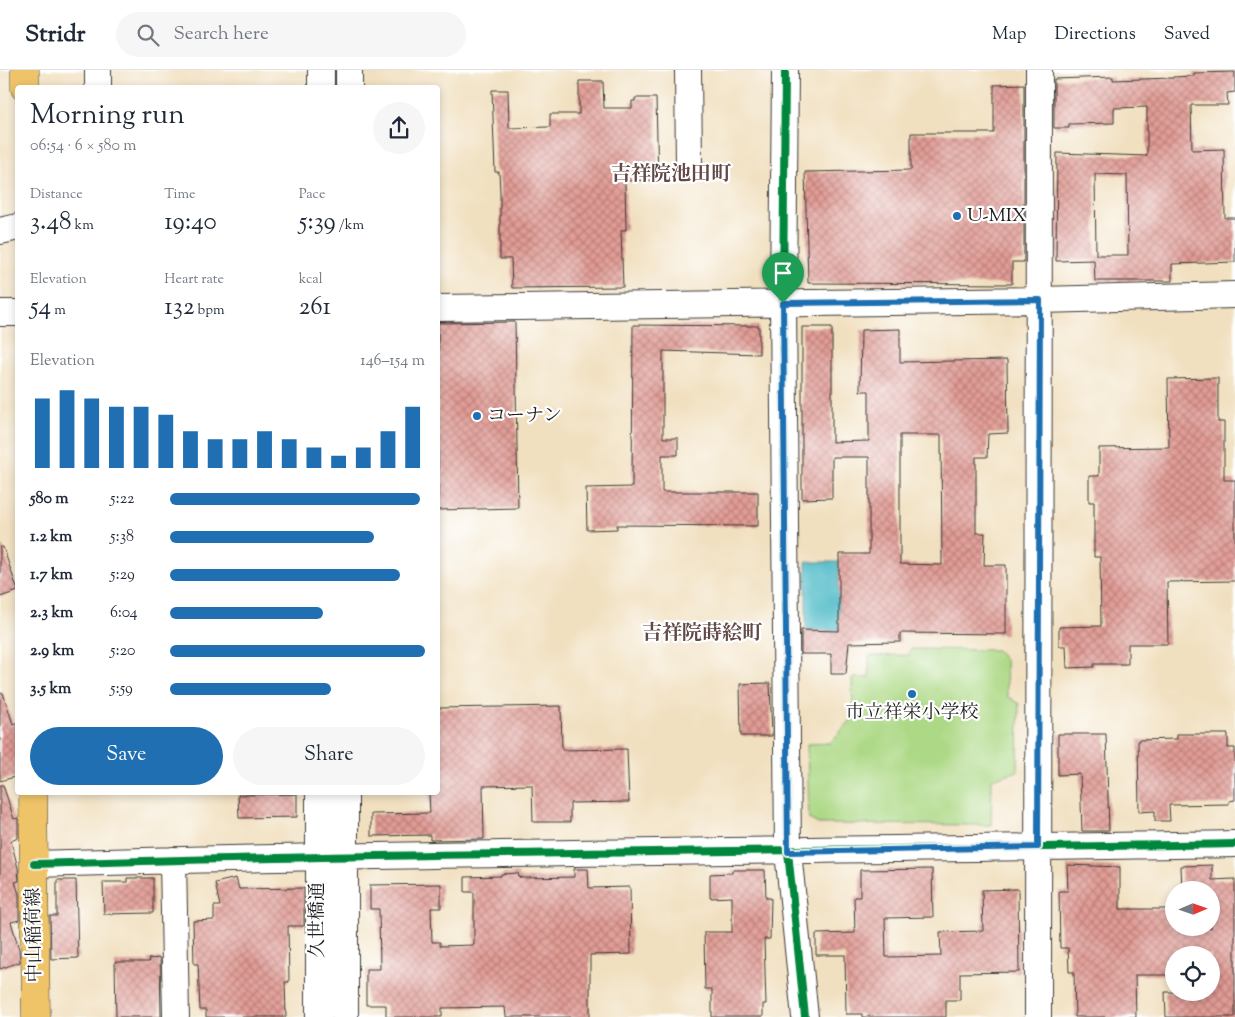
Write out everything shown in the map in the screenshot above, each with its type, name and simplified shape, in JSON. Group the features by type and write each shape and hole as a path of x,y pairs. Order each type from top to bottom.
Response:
{"main road":[{"path":"25,70 25,85"},
{"name":"中山稲荷線","path":"33,795 36,1017"}],"street":[{"path":"98,70 98,85"},
{"path":"321,85 322,70"},
{"path":"348,85 349,70"},
{"path":"688,70 689,165"},
{"path":"785,70 783,303 788,852 805,1017"},
{"path":"1038,1017 1039,70"},
{"path":"0,231 15,228"},
{"path":"440,308 1040,300 1235,295"},
{"path":"0,313 15,313"},
{"name":"久世橋通","path":"318,1017 319,795"},
{"name":"久世橋通","path":"345,795 345,1017"},
{"path":"34,864 345,855 788,852 1235,844"},
{"path":"173,860 176,1017"}],"green space":[{"path":"910,649 997,650 1006,662 1007,696 1019,704 1018,771 992,779 991,825 818,824 809,819 807,744 830,743 853,718 852,678 869,678 869,656 909,655"}],"water":[{"path":"806,562 839,562 839,631 806,630"}],"building":[{"path":"1235,72 1235,92 1227,93 1228,105 1191,105 1192,150 1224,149 1225,218 1235,218 1235,262 1172,264 1172,281 1095,281 1094,260 1056,261 1057,153 1147,156 1147,107 1114,108 1114,123 1069,124 1069,128 1054,128 1054,79 1113,77 1113,80 1173,78 1194,76 1194,73","holes":["1095,174 1127,175 1128,255 1096,255"]},
{"path":"579,81 603,81 604,108 632,108 632,101 635,101 635,98 656,98 658,180 625,181 626,230 621,230 623,287 512,288 511,259 500,259 500,192 499,172 495,172 492,90 508,90 509,128 550,127 550,114 579,114"},
{"path":"1024,84 1024,262 1012,262 1012,284 808,283 805,172 911,170 911,133 994,133 994,85"},
{"name":"コーナン","path":"515,322 518,508 440,510 440,323"},
{"path":"633,325 759,326 759,354 663,351 663,438 678,438 678,455 662,455 662,492 758,492 758,526 617,525 617,529 587,530 586,488 632,487"},
{"path":"802,327 832,327 832,442 869,441 869,391 860,391 861,330 900,329 900,362 1007,360 1008,433 988,434 987,457 976,457 976,533 985,533 984,565 1006,565 1006,634 900,633 900,642 849,643 846,674 831,674 831,654 801,654 801,630 839,631 839,554 869,554 869,457 832,457 832,498 802,499","holes":["900,435 941,435 942,565 900,564"]},
{"path":"1218,378 1218,422 1224,422 1224,480 1235,480 1235,581 1167,582 1168,644 1128,644 1128,664 1094,664 1094,667 1067,668 1066,646 1059,646 1059,627 1101,626 1100,557 1094,557 1094,502 1089,502 1089,476 1099,476 1099,448 1169,447 1168,379"},
{"path":"0,547 3,547 15,582 15,592 0,597"},
{"path":"770,683 772,736 741,736 740,684"},
{"path":"3,693 13,724 15,723 15,777 0,781 0,694"},
{"path":"561,706 562,750 627,749 629,802 570,803 570,822 533,822 532,785 483,786 484,839 430,840 430,835 371,836 371,814 430,813 429,795 440,795 440,708"},
{"path":"1058,734 1106,734 1109,831 1082,831 1080,774 1058,775"},
{"path":"1177,734 1228,734 1228,748 1235,748 1235,800 1229,801 1229,804 1169,805 1170,821 1155,821 1155,811 1139,812 1138,740 1177,739"},
{"path":"0,785 3,785 14,819 18,818 18,838 11,841 18,868 19,881 15,882 19,894 19,920 11,922 19,949 20,962 0,969"},
{"path":"238,795 297,795 297,817 239,818"},
{"path":"1067,865 1120,867 1120,909 1165,909 1165,936 1220,936 1220,881 1182,881 1181,866 1212,865 1212,880 1235,879 1235,1017 1166,1017 1165,1001 1220,1001 1220,946 1165,946 1165,975 1135,975 1136,1017 1075,1017 1074,972 1069,972 1068,948 1060,948 1059,891 1068,891"},
{"path":"574,869 588,869 589,888 630,887 631,954 590,955 590,1017 506,1017 505,1007 442,1008 442,1017 386,1017 386,1005 366,1005 366,969 380,969 379,909 370,909 370,885 441,884 441,908 431,908 432,942 440,942 440,946 474,945 474,892 465,892 465,877 501,876 501,874 518,873 519,877 523,878 574,877"},
{"path":"932,869 933,917 885,918 886,957 941,956 940,932 983,931 982,890 1018,889 1019,972 960,973 960,1000 946,1000 946,1017 862,1017 862,1014 846,1014 845,955 816,955 816,934 855,933 854,897 860,897 860,870"},
{"path":"732,870 765,870 766,898 771,898 770,939 764,939 766,1004 763,1004 763,1017 712,1017 712,989 705,989 704,932 732,932 732,897 710,898 710,874 732,873"},
{"path":"127,878 153,878 153,913 104,914 103,882 127,882"},
{"path":"236,878 239,889 304,888 304,926 288,926 289,982 285,982 286,1017 206,1017 206,1010 200,1010 198,964 194,964 193,921 214,920 214,906 220,906 215,883"},
{"path":"57,880 76,880 78,958 51,959 50,916 57,916"},
{"path":"160,958 161,1017 116,1017 115,962 149,962 148,959"}],"cycle path":[{"path":"785,70 783,303 788,852 805,1017"},
{"path":"34,864 484,854 1235,844"}],"place":[{"name":"U-MIX","path":"957,216"},
{"name":"コーナン","path":"477,416"},
{"name":"市立祥栄小学校","path":"912,694"}],"district":[{"name":"吉祥院池田町","path":"671,175"},
{"name":"吉祥院蒔絵町","path":"702,634"}],"route":[{"path":"1040,300 1038,847 788,852 783,303 1040,300"}]}
